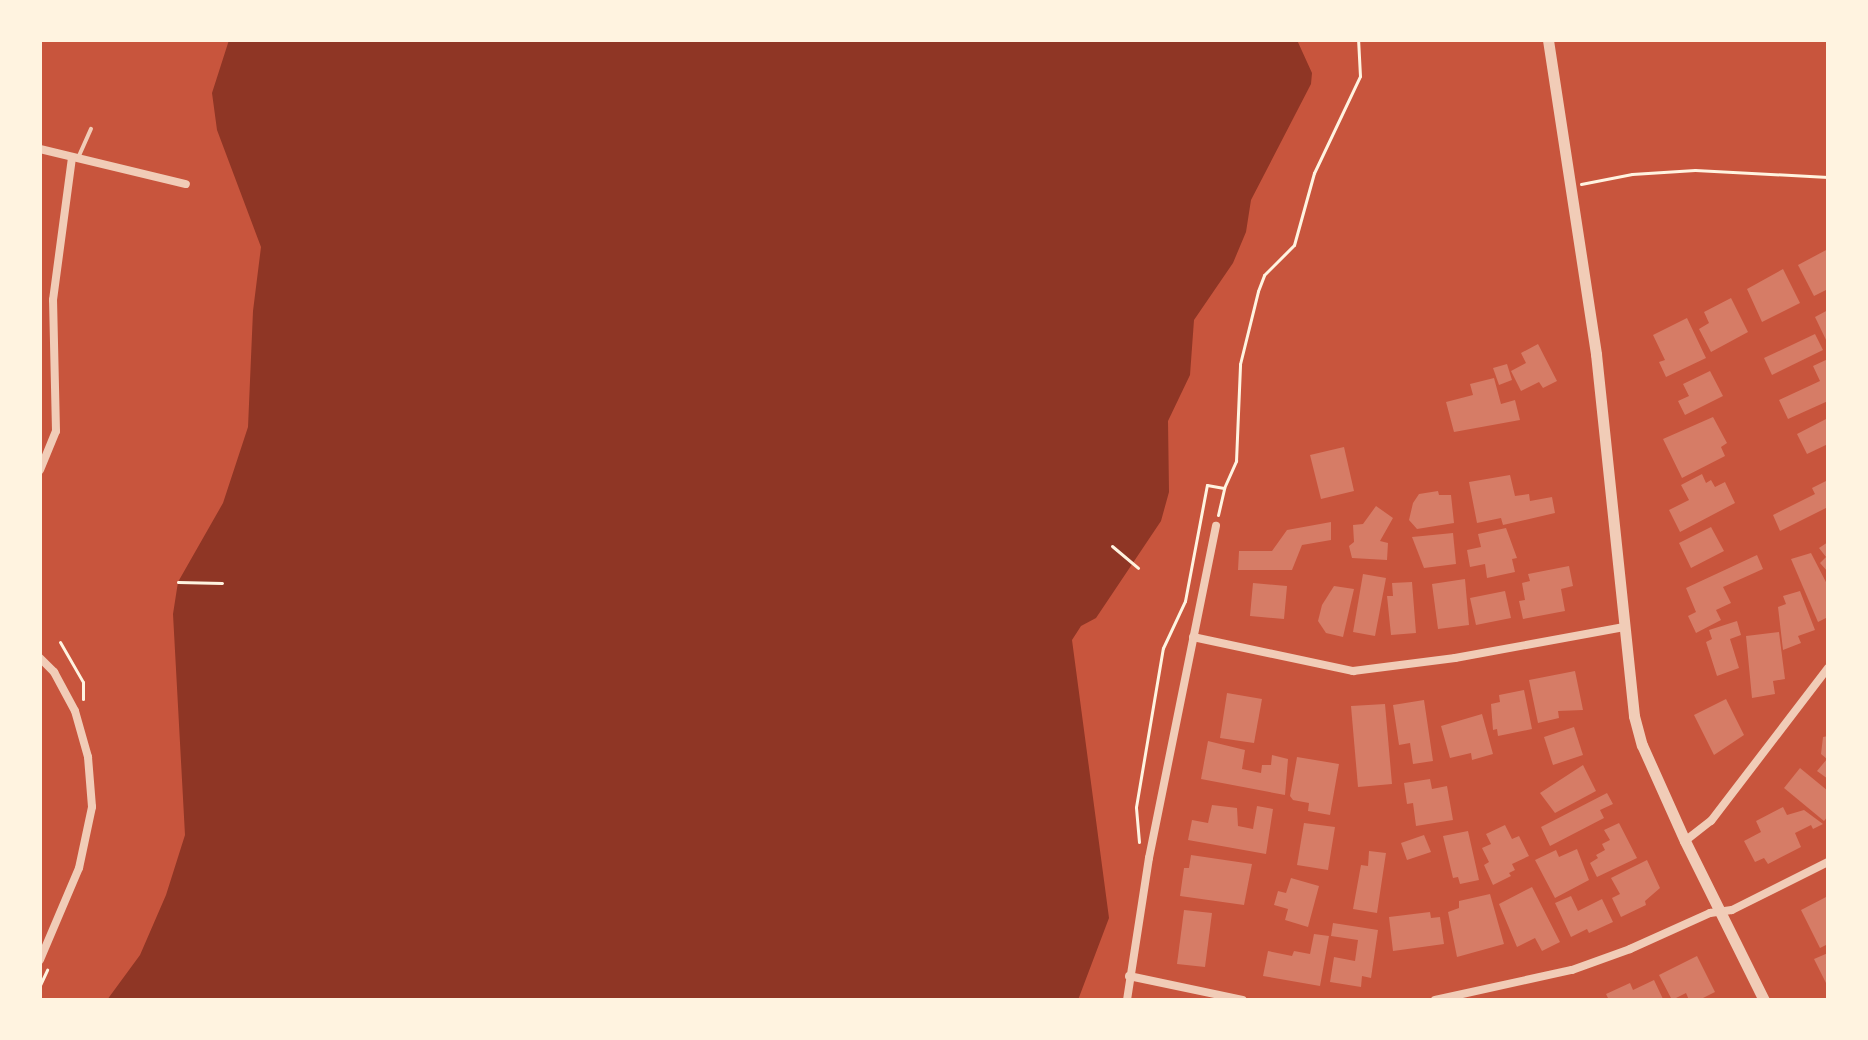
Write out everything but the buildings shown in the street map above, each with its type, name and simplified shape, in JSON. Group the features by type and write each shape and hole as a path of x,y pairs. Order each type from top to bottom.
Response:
{"street":[{"path":"1548,40 1596,354 1634,716 1642,745 1685,841 1764,1000"},
{"path":"40,149 186,184"},
{"path":"40,470 56,431 53,300 75,157"},
{"path":"1127,1000 1129,976 1216,526"},
{"path":"1193,637 1353,671 1455,658 1624,627"},
{"path":"40,658 54,672 75,711 88,757 92,807 79,868 40,960"},
{"path":"1685,841 1711,821 1828,668"},
{"path":"1435,1000 1572,970 1732,910 1828,862"},
{"path":"1129,976 1243,1000"}],"lane":[{"path":"75,157 91,129"}],"path":[{"path":"1216,526 1224,488 1236,461 1240,364 1258,291 1264,275 1294,245 1314,173 1360,76 1358,40"},
{"path":"1569,187 1632,174 1695,170 1828,177"},
{"path":"1139,847 1136,807 1163,648 1185,601 1207,485 1224,488"},
{"path":"1112,546 1138,568"},
{"path":"178,582 222,583"},
{"path":"60,642 74,663 84,689"}],"shaded area":[{"path":"229,40 1297,40 1312,73 1311,84 1251,200 1246,232 1233,263 1194,320 1190,375 1168,421 1169,492 1161,521 1096,618 1081,626 1072,640 1109,918 1078,1000 107,1000 140,955 166,895 185,835 173,614 178,582 223,503 248,427 253,311 261,247 217,130 212,93"}]}
